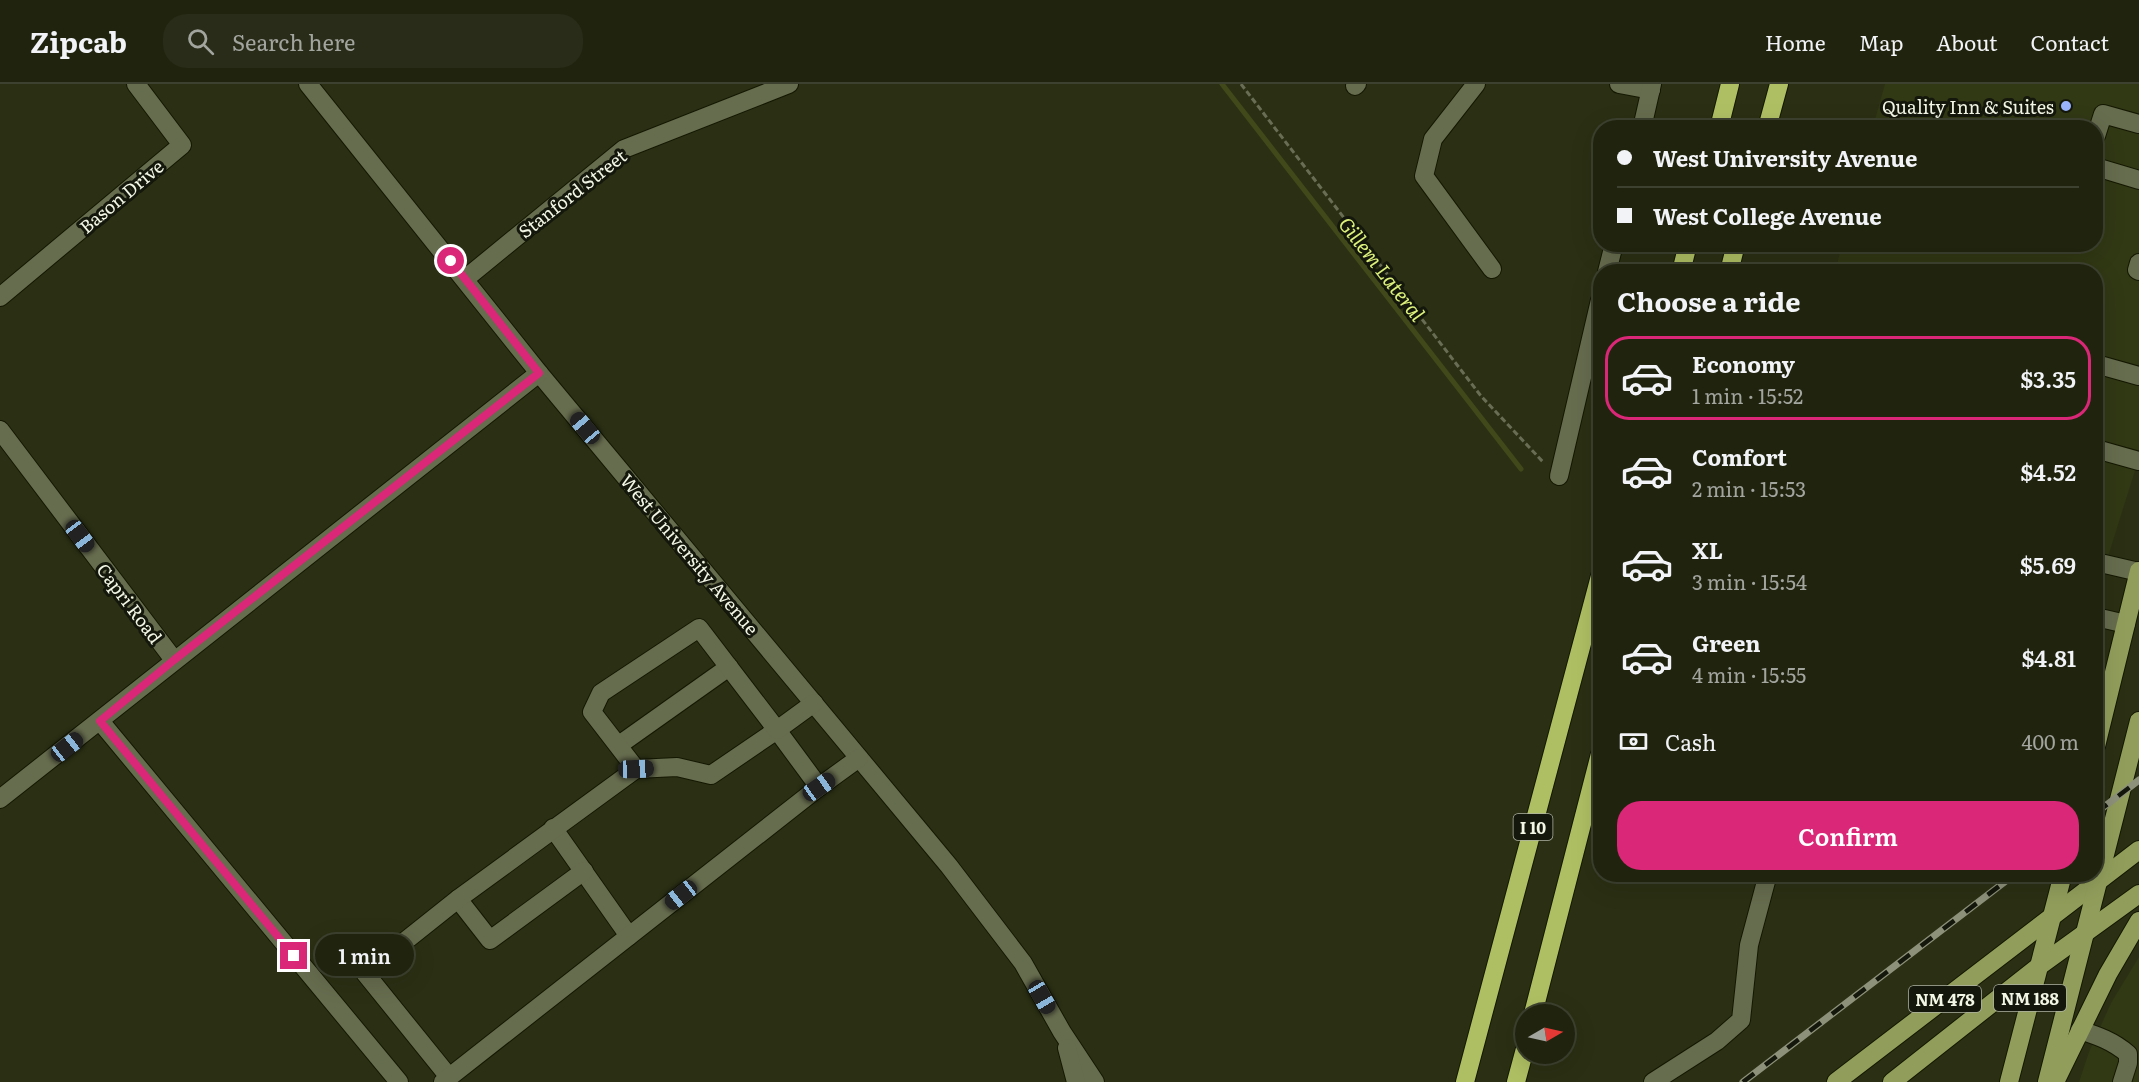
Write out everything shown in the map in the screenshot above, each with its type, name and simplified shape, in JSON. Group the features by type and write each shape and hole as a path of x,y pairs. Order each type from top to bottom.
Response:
{"highway":[{"path":"1721,120 1730,84"},
{"path":"1769,120 1779,84"},
{"name":"I 10","path":"1465,1082 1593,602"},
{"name":"I 10","path":"1536,1004 1593,781"},
{"path":"1516,1082 1521,1064"}],"main road":[{"path":"2103,689 2126,624 2139,572"},
{"name":"NM 188","path":"2103,864 2139,721"},
{"name":"NM 478","path":"2103,877 2139,850"},
{"name":"NM 188","path":"2009,1082 2061,882"},
{"name":"NM 478","path":"1836,1082 2096,882"},
{"name":"NM 188","path":"2048,1082 2069,990 2099,882"},
{"name":"NM 478","path":"1892,1082 2038,968 2139,894"},
{"path":"2055,1082 2108,974 2139,921"}],"street":[{"name":"Bason Drive","path":"0,297 182,145 136,84"},
{"name":"West University Avenue","path":"308,84 539,373 949,866 1023,963 1062,1032 1095,1082"},
{"name":"Stanford Street","path":"465,279 624,149 789,84"},
{"path":"1476,84 1433,139 1424,176 1492,269"},
{"path":"1619,84 1651,87 1644,120"},
{"path":"2101,120 2103,114 2139,124"},
{"path":"2103,169 2139,180"},
{"path":"2139,263 2137,270 2139,271"},
{"path":"1559,476 1593,330"},
{"path":"2103,366 2139,376"},
{"path":"0,800 539,373"},
{"name":"Capri Road","path":"0,430 174,660"},
{"path":"2103,451 2139,461"},
{"path":"2103,564 2139,572"},
{"path":"2103,619 2126,624"},
{"path":"636,769 592,712 601,693 699,628 819,787"},
{"path":"619,745 729,667"},
{"path":"814,703 711,775 677,767 636,769 458,899 365,973 446,1080 859,758"},
{"path":"100,721 399,1082"},
{"path":"553,828 629,936"},
{"path":"458,899 490,940 584,871"},
{"path":"1653,1082 1717,1041 1741,1020 1749,945 1766,882"},
{"path":"2080,1030 2103,1037 2128,1054 2128,1063 2121,1082"},
{"name":"West University Avenue","path":"1062,1032 1076,1082"}],"path":[{"path":"1241,84 1481,396 1537,457 1559,476"}],"shaded area":[{"path":"1885,84 2139,84 2139,458 2103,572 2103,264 1837,264 1840,252 2103,252 2103,120 1875,120"},
{"path":"2139,957 2139,1082 2079,1082 2089,1052 2111,1003"}],"waterway":[{"name":"Gillem Lateral","path":"1222,84 1521,469"}],"railway":[{"path":"2103,808 2139,780"},
{"path":"1743,1082 2005,882"}],"place":[{"name":"Quality Inn & Suites","path":"2066,106"}],"route":[{"path":"294,956 100,721 174,660 539,373 451,261"}]}
